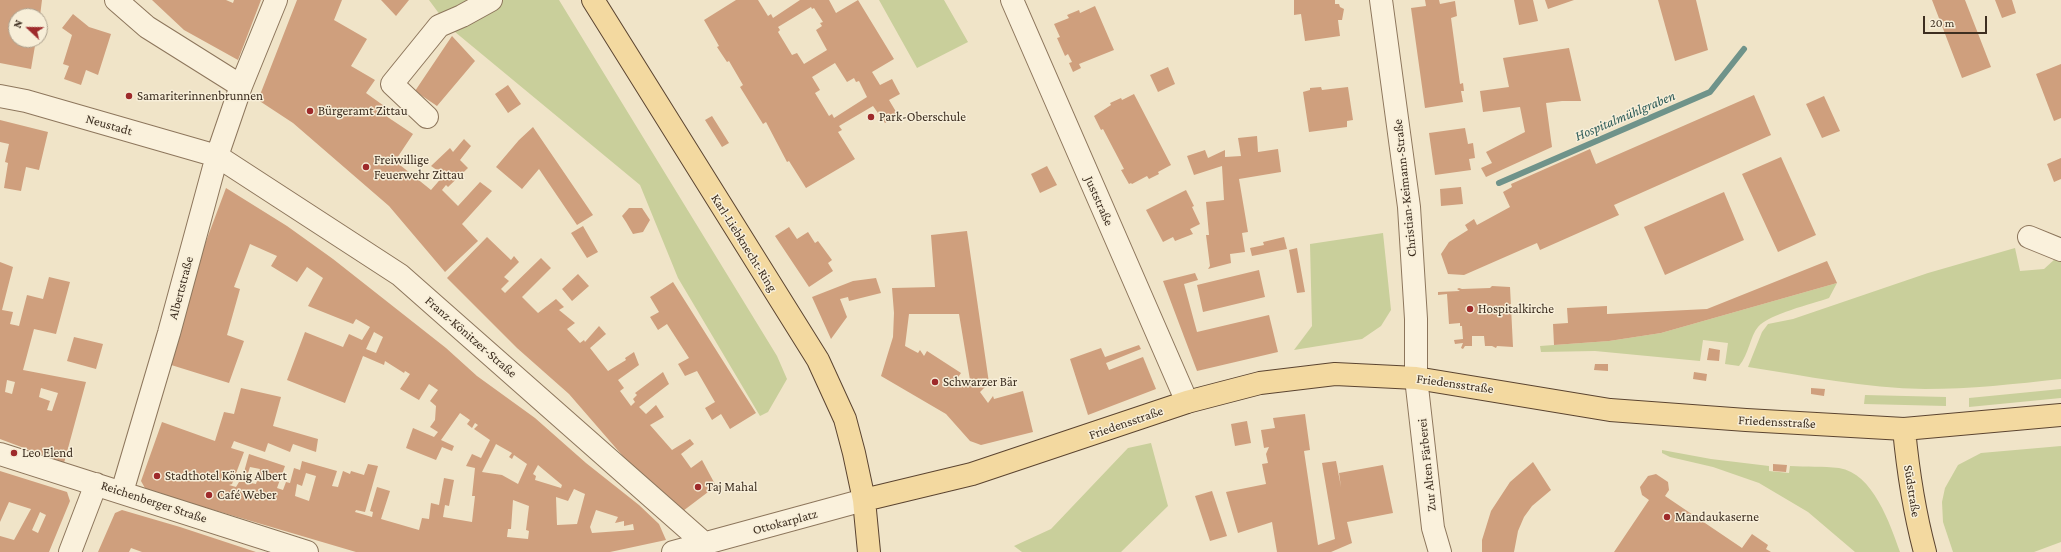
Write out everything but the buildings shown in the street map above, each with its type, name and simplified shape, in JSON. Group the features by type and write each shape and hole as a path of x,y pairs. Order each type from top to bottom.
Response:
{"main road":[{"name":"Karl-Liebknecht-Ring","path":"593,0 818,360 845,419 864,500 869,552"},
{"name":"Friedensstraße","path":"864,500 972,474 1187,402 1260,383 1335,374 1416,378 1610,410 1746,420 1904,429 2061,415"},
{"name":"Südstraße","path":"1904,429 1916,521 1925,552"}],"street":[{"path":"116,0 147,27 241,86"},
{"name":"Albertstraße","path":"122,492 169,333 217,156 241,86 276,0"},
{"path":"427,117 392,84 439,26 462,16 491,0"},
{"name":"Juststraße","path":"1012,0 1187,402"},
{"name":"Christian-Keimann-Straße","path":"1381,0 1409,207 1416,319 1416,378"},
{"name":"Neustadt","path":"0,96 26,101 217,156"},
{"name":"Franz-Könitzer-Straße","path":"217,156 400,274 705,548"},
{"path":"2029,237 2061,250"},
{"name":"Zur Alten Färberei","path":"1416,378 1433,528 1440,552"},
{"name":"Reichenberger Straße","path":"0,454 307,552"},
{"path":"70,552 96,484"},
{"name":"Ottokarplatz","path":"705,548 864,500"},
{"path":"673,552 705,548"}],"green space":[{"path":"429,0 559,0 777,356 787,379 768,412 760,416 678,278 640,185 449,27"},
{"path":"879,0 944,0 968,42 917,68"},
{"path":"1383,233 1391,310 1381,326 1362,339 1294,350 1312,326 1310,244"},
{"path":"2015,248 2020,271 2044,269 2055,259 2061,261 2061,379 1976,387 1925,389 1858,384 1748,367 1762,332 1768,324 1793,319 1928,273"},
{"path":"1837,283 1829,298 1802,306 1771,318 1758,327 1739,366 1725,364 1728,343 1703,340 1700,361 1595,351 1541,352 1540,346 1609,341 1661,333"},
{"path":"2061,389 2061,398 1969,407 1969,398"},
{"path":"1865,395 1946,397 1946,406 1864,404"},
{"path":"1151,443 1168,506 1121,552 1022,552 1014,546 1051,529 1128,448"},
{"path":"2061,446 2061,542 2034,552 1953,552 1943,522 1942,502 1945,488 1958,465 1981,453"},
{"path":"1662,450 1711,459 1769,466 1769,471 1789,473 1790,466 1833,467 1851,472 1871,489 1885,514 1900,552 1855,552 1808,512 1759,483 1713,467 1670,457 1662,453"}],"waterway":[{"name":"Hospitalmühlgraben","path":"1499,183 1710,92 1744,49"}],"place":[{"name":"Samariterinnenbrunnen","path":"129,96"},
{"name":"Bürgeramt Zittau","path":"310,111"},
{"name":"Park-Oberschule","path":"871,117"},
{"name":"Freiwillige Feuerwehr Zittau","path":"366,167"},
{"name":"Hospitalkirche","path":"1470,309"},
{"name":"Schwarzer Bär","path":"935,382"},
{"name":"Leo Elend","path":"14,453"},
{"name":"Stadthotel König Albert","path":"157,476"},
{"name":"Taj Mahal","path":"698,487"},
{"name":"Café Weber","path":"209,495"},
{"name":"Mandaukaserne","path":"1667,517"}]}
